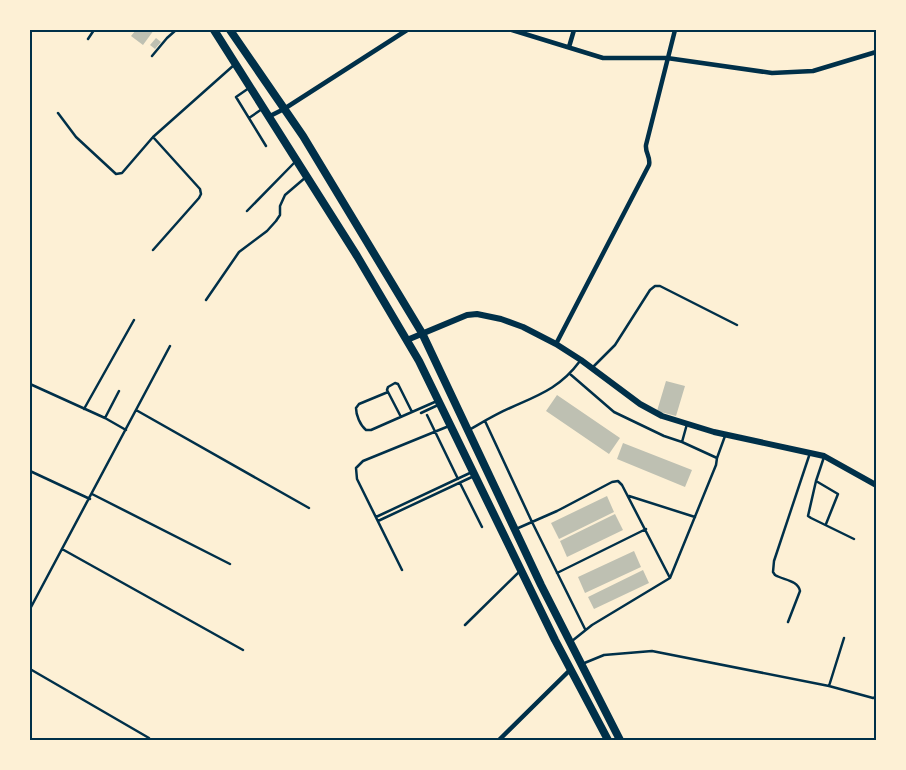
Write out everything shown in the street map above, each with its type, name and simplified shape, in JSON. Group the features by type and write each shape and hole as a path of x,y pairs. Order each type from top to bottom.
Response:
{"highway":[{"path":"214,30 357,256 407,340 475,473 555,640 608,740"},
{"path":"230,30 303,136 422,333 515,530 620,740"},
{"path":"572,669 582,664"}],"main road":[{"path":"407,340 460,317 477,314 501,319 556,344 581,360 640,404 662,416 726,435 824,456 876,484"}],"street":[{"path":"268,117 284,109 407,30"},
{"path":"512,30 603,58 668,58 759,72 787,73 826,68 876,52"},
{"path":"569,47 574,30"},
{"path":"556,344 649,165 650,158 646,148 675,30"},
{"path":"499,740 572,669"}],"lane":[{"path":"88,39 94,30"},
{"path":"152,56 176,30"},
{"path":"58,113 76,137 116,174 119,174 122,173 153,137 236,64"},
{"path":"250,87 236,97 266,146"},
{"path":"249,118 263,108"},
{"path":"153,137 200,189 201,194 153,250"},
{"path":"247,211 296,161"},
{"path":"206,300 239,252 276,222 280,215 280,206 285,195 306,177"},
{"path":"592,368 615,345 650,290 655,286 660,286 737,325"},
{"path":"84,409 134,320"},
{"path":"30,609 170,346"},
{"path":"468,431 512,407 540,395 570,374 581,360"},
{"path":"570,374 614,412 664,436 717,458"},
{"path":"401,417 388,392 388,387 395,383 398,384 412,412"},
{"path":"30,384 105,418 126,430"},
{"path":"105,418 119,391"},
{"path":"388,392 359,404 356,408 362,427 366,430 371,430 439,402"},
{"path":"420,413 439,402"},
{"path":"136,410 309,508"},
{"path":"427,415 482,527"},
{"path":"485,421 585,629"},
{"path":"682,442 687,424"},
{"path":"402,570 356,479 356,468 359,463 450,425"},
{"path":"570,642 585,629 670,578 716,465 726,435"},
{"path":"788,622 800,592 799,587 796,583 774,575 774,560 810,452"},
{"path":"824,456 808,516 854,539"},
{"path":"30,471 90,499"},
{"path":"378,521 475,473"},
{"path":"376,517 459,481"},
{"path":"816,481 838,494 826,524"},
{"path":"515,530 612,482 618,482 622,484 628,495 670,578"},
{"path":"92,494 230,564"},
{"path":"628,495 695,517"},
{"path":"557,573 646,529"},
{"path":"62,549 243,650"},
{"path":"464,626 521,570"},
{"path":"829,686 844,638"},
{"path":"582,664 604,655 652,651 829,686 873,698 876,697"},
{"path":"30,669 149,738"}],"building":[{"path":"136,30 154,30 143,45 131,36"},
{"path":"156,38 161,42 155,49 150,45"},
{"path":"666,381 685,386 676,416 657,411"},
{"path":"557,395 620,438 609,454 546,411"},
{"path":"623,443 692,470 685,487 617,459"},
{"path":"607,496 614,512 559,539 551,523"},
{"path":"615,514 623,530 567,557 560,541"},
{"path":"634,551 641,567 585,593 578,577"},
{"path":"643,570 649,583 594,609 588,597"}]}
